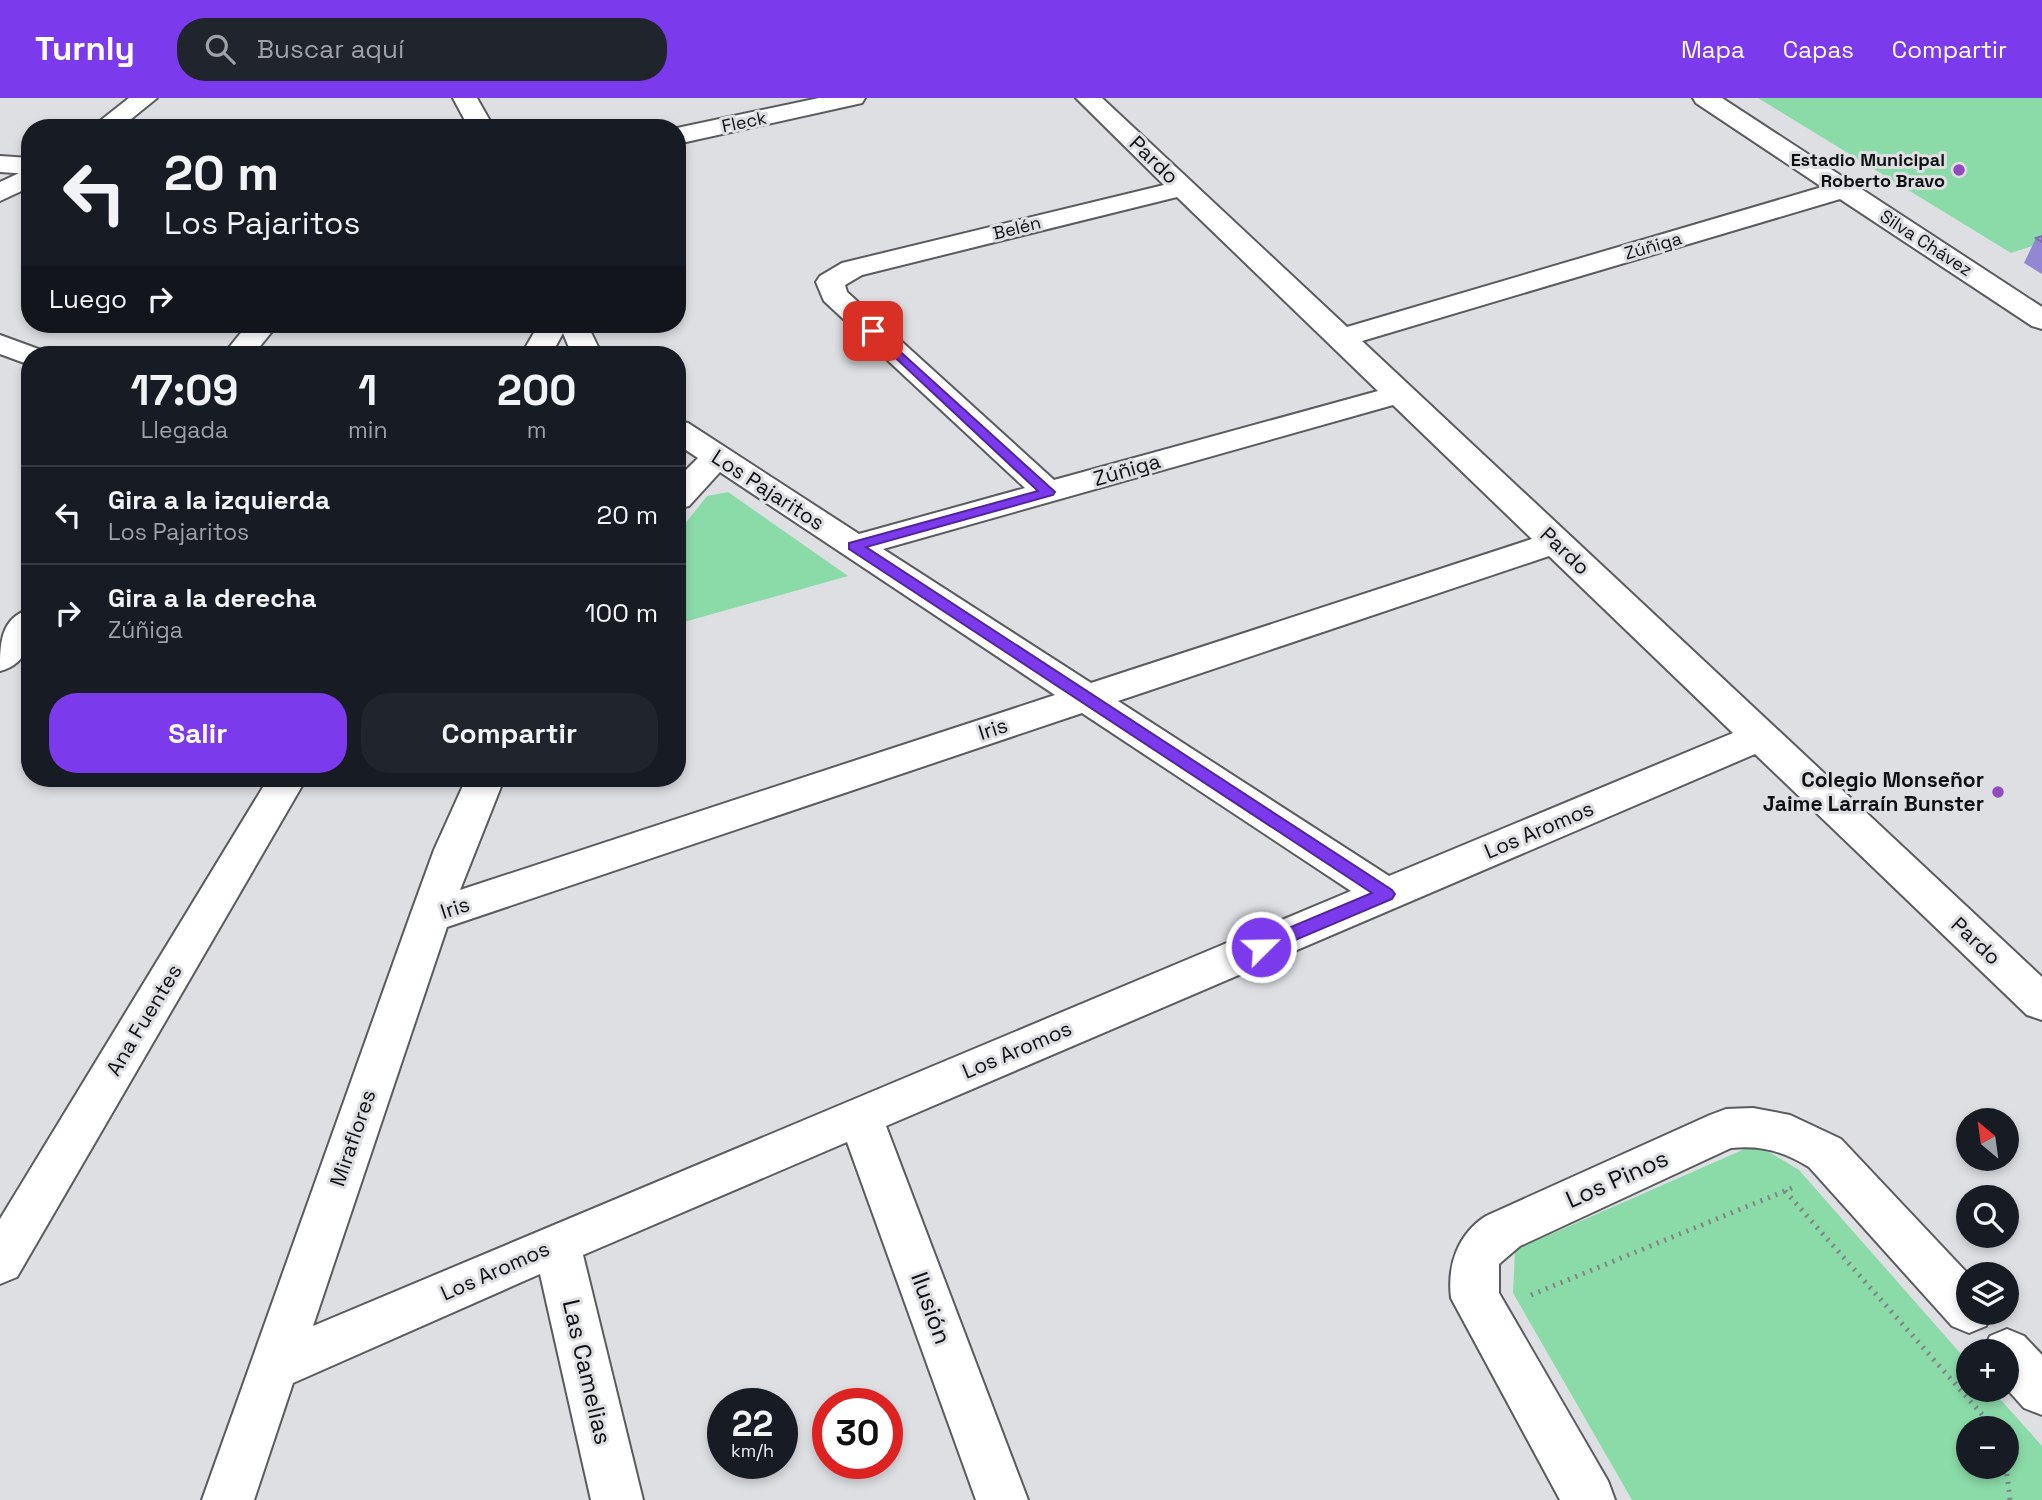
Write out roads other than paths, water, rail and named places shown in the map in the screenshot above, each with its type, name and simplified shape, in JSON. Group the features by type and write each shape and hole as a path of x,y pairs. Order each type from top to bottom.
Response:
{"street":[{"path":"116,119 145,98"},
{"path":"465,98 477,119"},
{"name":"Fleck","path":"686,134 853,98"},
{"name":"Pardo","path":"1088,98 2042,1003"},
{"name":"Silva Chávez","path":"1705,98 2042,320"},
{"path":"0,164 21,165"},
{"path":"0,193 21,181"},
{"name":"Belén","path":"1048,492 834,295 830,282 852,269 1183,188"},
{"name":"Zúñiga","path":"1341,338 1844,189"},
{"path":"0,344 21,352"},
{"name":"Zúñiga","path":"854,546 1400,394"},
{"name":"Los Pajaritos","path":"686,436 1386,894"},
{"path":"686,489 717,456"},
{"name":"Iris","path":"430,916 1556,542"},
{"path":"1,657 21,632"},
{"name":"Los Aromos","path":"274,1367 557,1244 1761,736"},
{"name":"Ana Fuentes","path":"0,1262 282,787"},
{"name":"Miraflores","path":"228,1500 430,916 454,850 482,787"},
{"name":"Ilusión","path":"860,1116 1002,1500"},
{"name":"Los Pinos","path":"1589,1500 1475,1298 1474,1265 1489,1238 1726,1129 1762,1126 1804,1139 1825,1153 1956,1295"},
{"name":"Las Camelias","path":"557,1244 617,1500"},
{"name":"Los Pinos","path":"1982,1325 1995,1339"},
{"name":"Los Pinos","path":"2019,1366 2042,1391"}],"place":[{"name":"Estadio Municipal Roberto Bravo","path":"1959,170"},
{"name":"Colegio Monseñor Jaime Larraín Bunster","path":"1998,792"}]}
